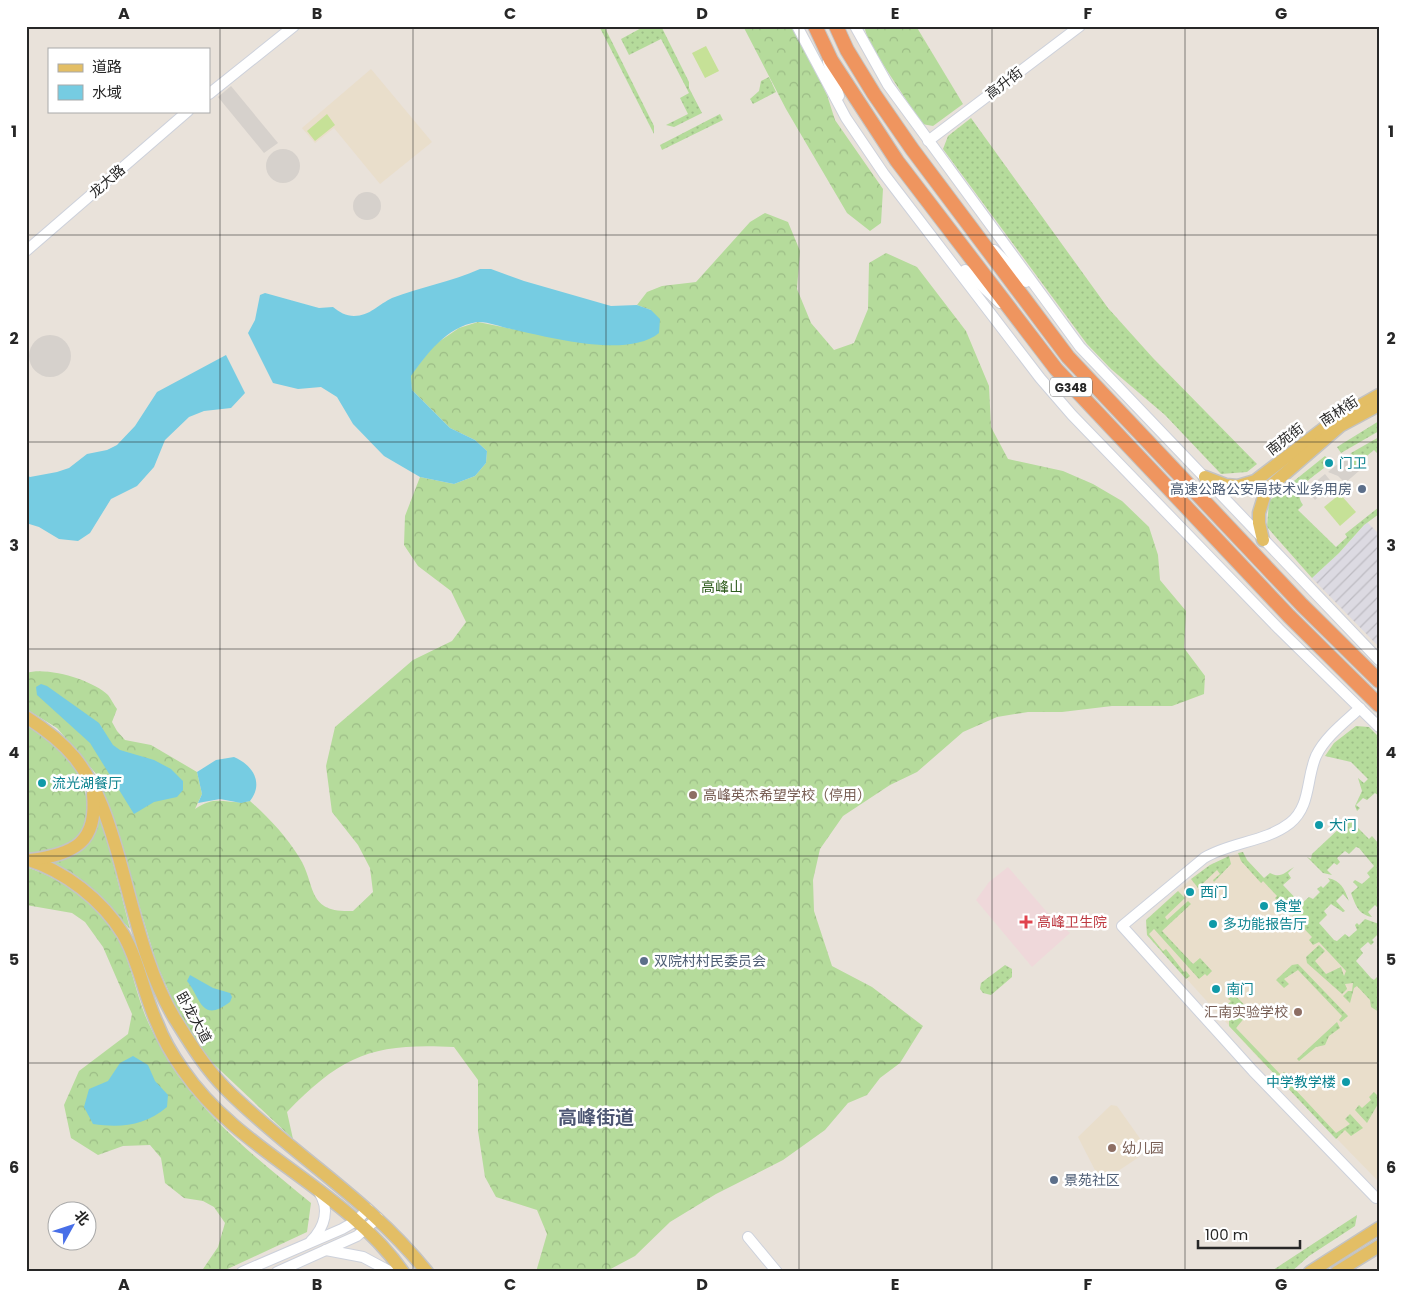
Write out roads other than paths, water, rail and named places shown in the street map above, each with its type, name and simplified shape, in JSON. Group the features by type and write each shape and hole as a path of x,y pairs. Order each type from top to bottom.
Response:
{"highway":[{"name":"G348","path":"815,26 859,106 897,161 1056,369 1288,616 1379,705"},
{"name":"G348","path":"836,26 847,50 874,94 1068,357 1302,605 1379,681"}],"main road":[{"name":"南苑街","path":"1205,477 1232,485 1255,481 1335,420 1379,395"},
{"name":"南林街","path":"1263,540 1259,513 1266,490 1340,426 1379,405"},
{"name":"卧龙大道","path":"26,717 54,735 75,758 93,785 108,819 152,967 174,1016 201,1060 225,1088 378,1218 428,1272"},
{"path":"28,859 55,857 70,852 81,843 92,828 95,811 93,785"},
{"path":"28,859 74,882 102,907 124,935 157,1023 183,1070 233,1125 361,1225 398,1270"},
{"path":"320,1193 331,1198 340,1193 340,1189 333,1178"},
{"path":"1310,1272 1377,1227"},
{"path":"1337,1272 1379,1246"},
{"path":"398,1270 400,1256 404,1253 417,1258"}],"street":[{"path":"210,93 294,26"},
{"path":"798,26 846,118 898,193 1040,378 1072,415 1279,629 1379,727"},
{"path":"855,26 888,84 928,141 1080,346 1379,660"},
{"name":"高升街","path":"928,141 1080,26"},
{"path":"821,40 846,118"},
{"name":"龙大路","path":"26,252 187,112"},
{"path":"976,232 1048,304"},
{"path":"944,251 1024,326"},
{"path":"1360,708 1321,747 1312,766 1305,802 1301,811 1290,823 1276,831 1216,851 1189,870 1122,926 1253,1071 1378,1200"},
{"path":"308,1244 320,1233 324,1223 324,1200 320,1193"},
{"path":"276,1272 325,1250 361,1225 368,1209"},
{"path":"242,1272 308,1244 378,1218"},
{"path":"748,1237 777,1272"},
{"path":"325,1250 363,1257 398,1270"}],"water":[{"path":"480,269 491,269 524,281 611,306 637,305 651,310 660,319 659,333 645,341 628,344 587,344 566,341 490,323 477,322 456,329 447,335 411,376 412,390 450,428 475,440 487,451 486,463 475,476 454,484 420,477 384,456 353,424 337,397 321,387 298,389 273,383 248,333 255,320 260,295 265,293 319,308 333,307 340,312 354,316 370,312 392,298"},
{"path":"226,355 245,393 231,408 204,411 189,417 165,440 154,467 137,486 111,499 90,533 78,541 59,539 39,527 26,523 26,475 30,477 57,472 69,468 87,454 107,450 117,445 135,426 157,392"},
{"path":"41,684 47,686 99,723 113,745 120,750 154,760 171,769 183,781 183,790 177,797 154,802 134,814 90,743 37,695 36,687"},
{"path":"234,757 241,760 254,775 256,788 250,801 241,803 220,799 198,803 202,794 197,772 216,760"},
{"path":"190,975 213,988 230,993 232,997 230,1002 220,1008 207,1010 187,981"},
{"path":"133,1056 148,1065 155,1081 168,1095 167,1107 141,1122 113,1126 93,1124 84,1107 89,1089 108,1081 120,1063"}],"place":[{"name":"门卫","path":"1329,463"},
{"name":"高速公路公安局技术业务用房","path":"1362,489"},
{"name":"流光湖餐厅","path":"42,783"},
{"name":"高峰英杰希望学校（停用）","path":"693,795"},
{"name":"大门","path":"1319,825"},
{"name":"西门","path":"1190,892"},
{"name":"食堂","path":"1264,906"},
{"name":"高峰卫生院","path":"1026,922"},
{"name":"多功能报告厅","path":"1213,924"},
{"name":"双院村村民委员会","path":"644,961"},
{"name":"南门","path":"1216,989"},
{"name":"汇南实验学校","path":"1298,1012"},
{"name":"中学教学楼","path":"1346,1082"},
{"name":"幼儿园","path":"1112,1148"},
{"name":"景苑社区","path":"1054,1180"}],"district":[{"name":"高峰街道","path":"596,1117"}],"park label":[{"name":"高峰山","path":"722,587"}]}
